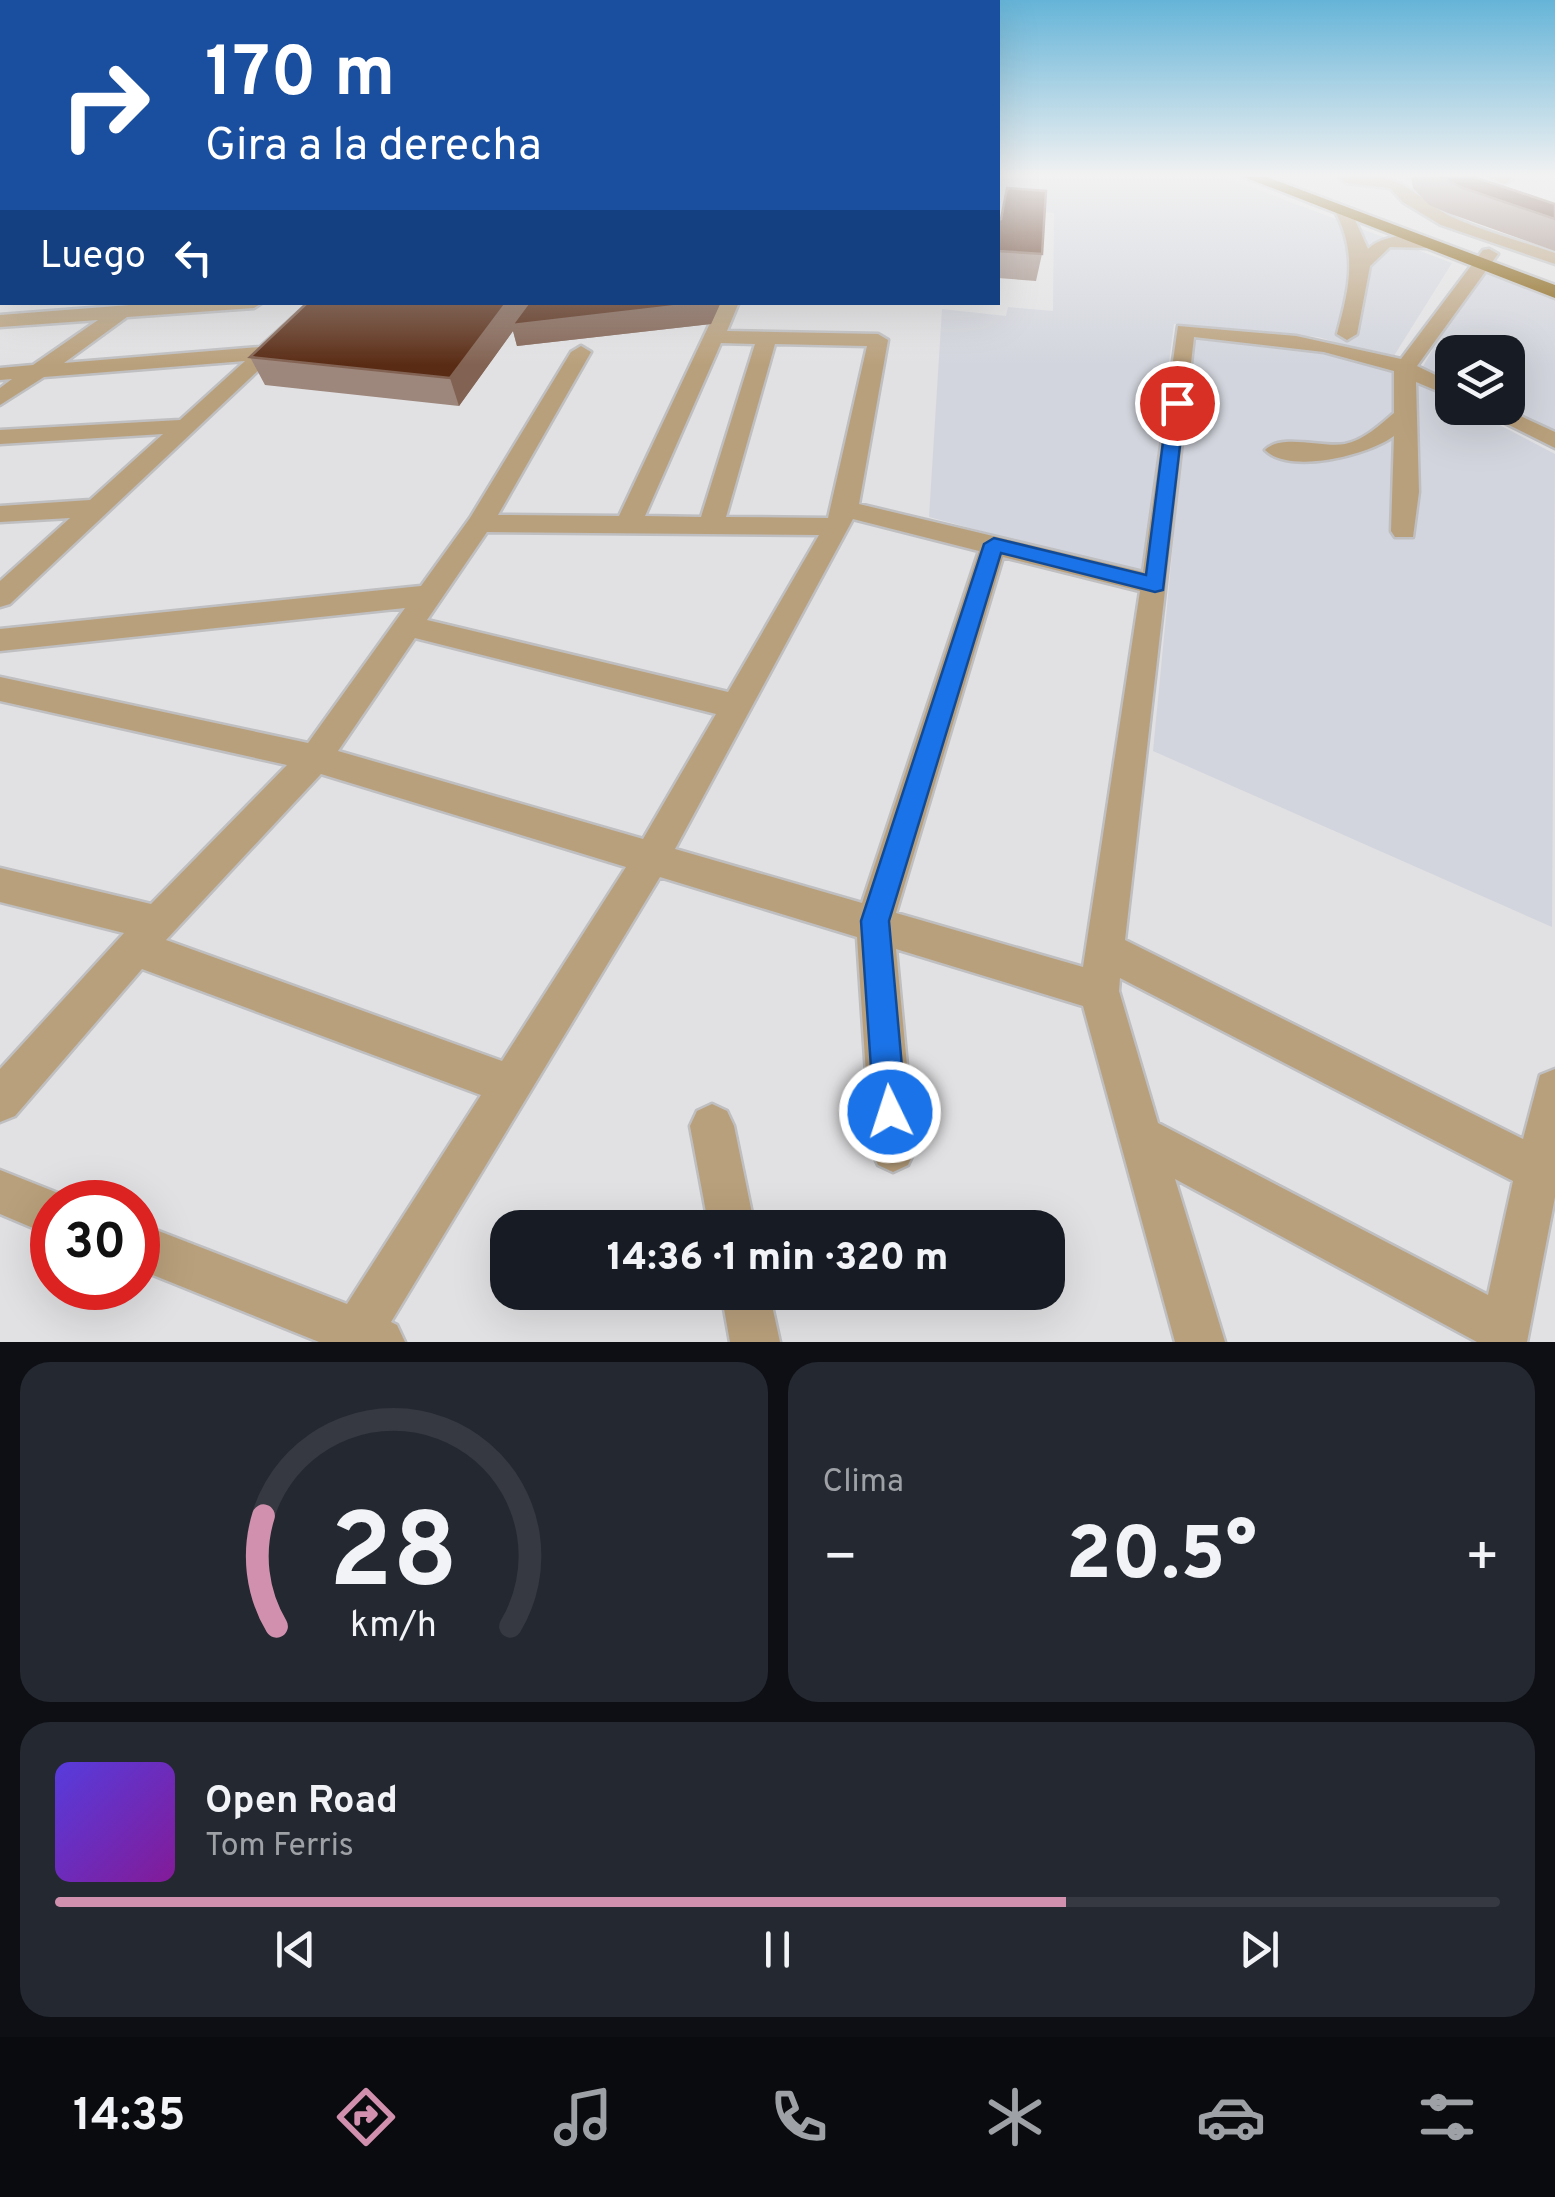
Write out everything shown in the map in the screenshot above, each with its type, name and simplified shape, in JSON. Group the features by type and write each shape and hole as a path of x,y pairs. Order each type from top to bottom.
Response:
{"highway":[{"path":"1420,240 1516,264 1555,279"},
{"path":"1434,240 1555,292"}],"street":[{"path":"1347,334 1364,262 1358,240"},
{"path":"1502,240 1546,256"},
{"path":"1364,262 1386,242 1427,243"},
{"path":"1516,264 1546,256"},
{"path":"1404,531 1405,368 1485,259"},
{"path":"0,322 179,305"},
{"path":"0,597 319,305"},
{"path":"628,525 729,305"},
{"path":"0,398 129,307"},
{"path":"1200,1342 1100,990 1185,330 1317,344 1370,355 1435,383"},
{"path":"160,1255 363,1339 510,1085 651,859 841,518 878,340 714,337"},
{"path":"711,526 767,338"},
{"path":"0,1101 147,936 315,758 480,523 581,352"},
{"path":"0,374 267,353"},
{"path":"1277,450 1362,450 1376,443 1406,414"},
{"path":"1522,425 1555,441"},
{"path":"0,437 188,426"},
{"path":"0,514 97,508"},
{"path":"480,523 711,526 841,518 994,544 1155,585"},
{"path":"893,1150 875,921 994,544"},
{"path":"0,640 432,595"},
{"path":"410,626 737,707"},
{"path":"0,689 315,758 1100,990"},
{"path":"0,885 147,936 510,1085"},
{"path":"1105,950 1538,1170"},
{"path":"1141,1137 1503,1336 1555,1090"},
{"path":"712,1126 728,1210"},
{"path":"0,1192 30,1204"},
{"path":"749,1310 755,1342"}],"shaded area":[{"path":"1054,240 1390,240 1452,263 1392,359 1318,337 1174,324 1142,574 929,517 942,309 1006,316 1008,307 1053,311"},
{"path":"1479,269 1555,299 1555,431 1525,417 1525,335 1441,335"},
{"path":"1193,336 1317,347 1394,369 1435,391 1435,425 1500,425 1555,454 1552,927 1153,751"},
{"path":"1435,345 1435,374 1422,368"}],"building":[{"path":"1000,240 1043,240 1042,254 1000,251"},
{"path":"305,305 505,305 450,378 250,357"},
{"path":"527,305 684,305 512,325"}],"route":[{"path":"890,1112 875,921 994,544 1155,585 1177,403"}]}
